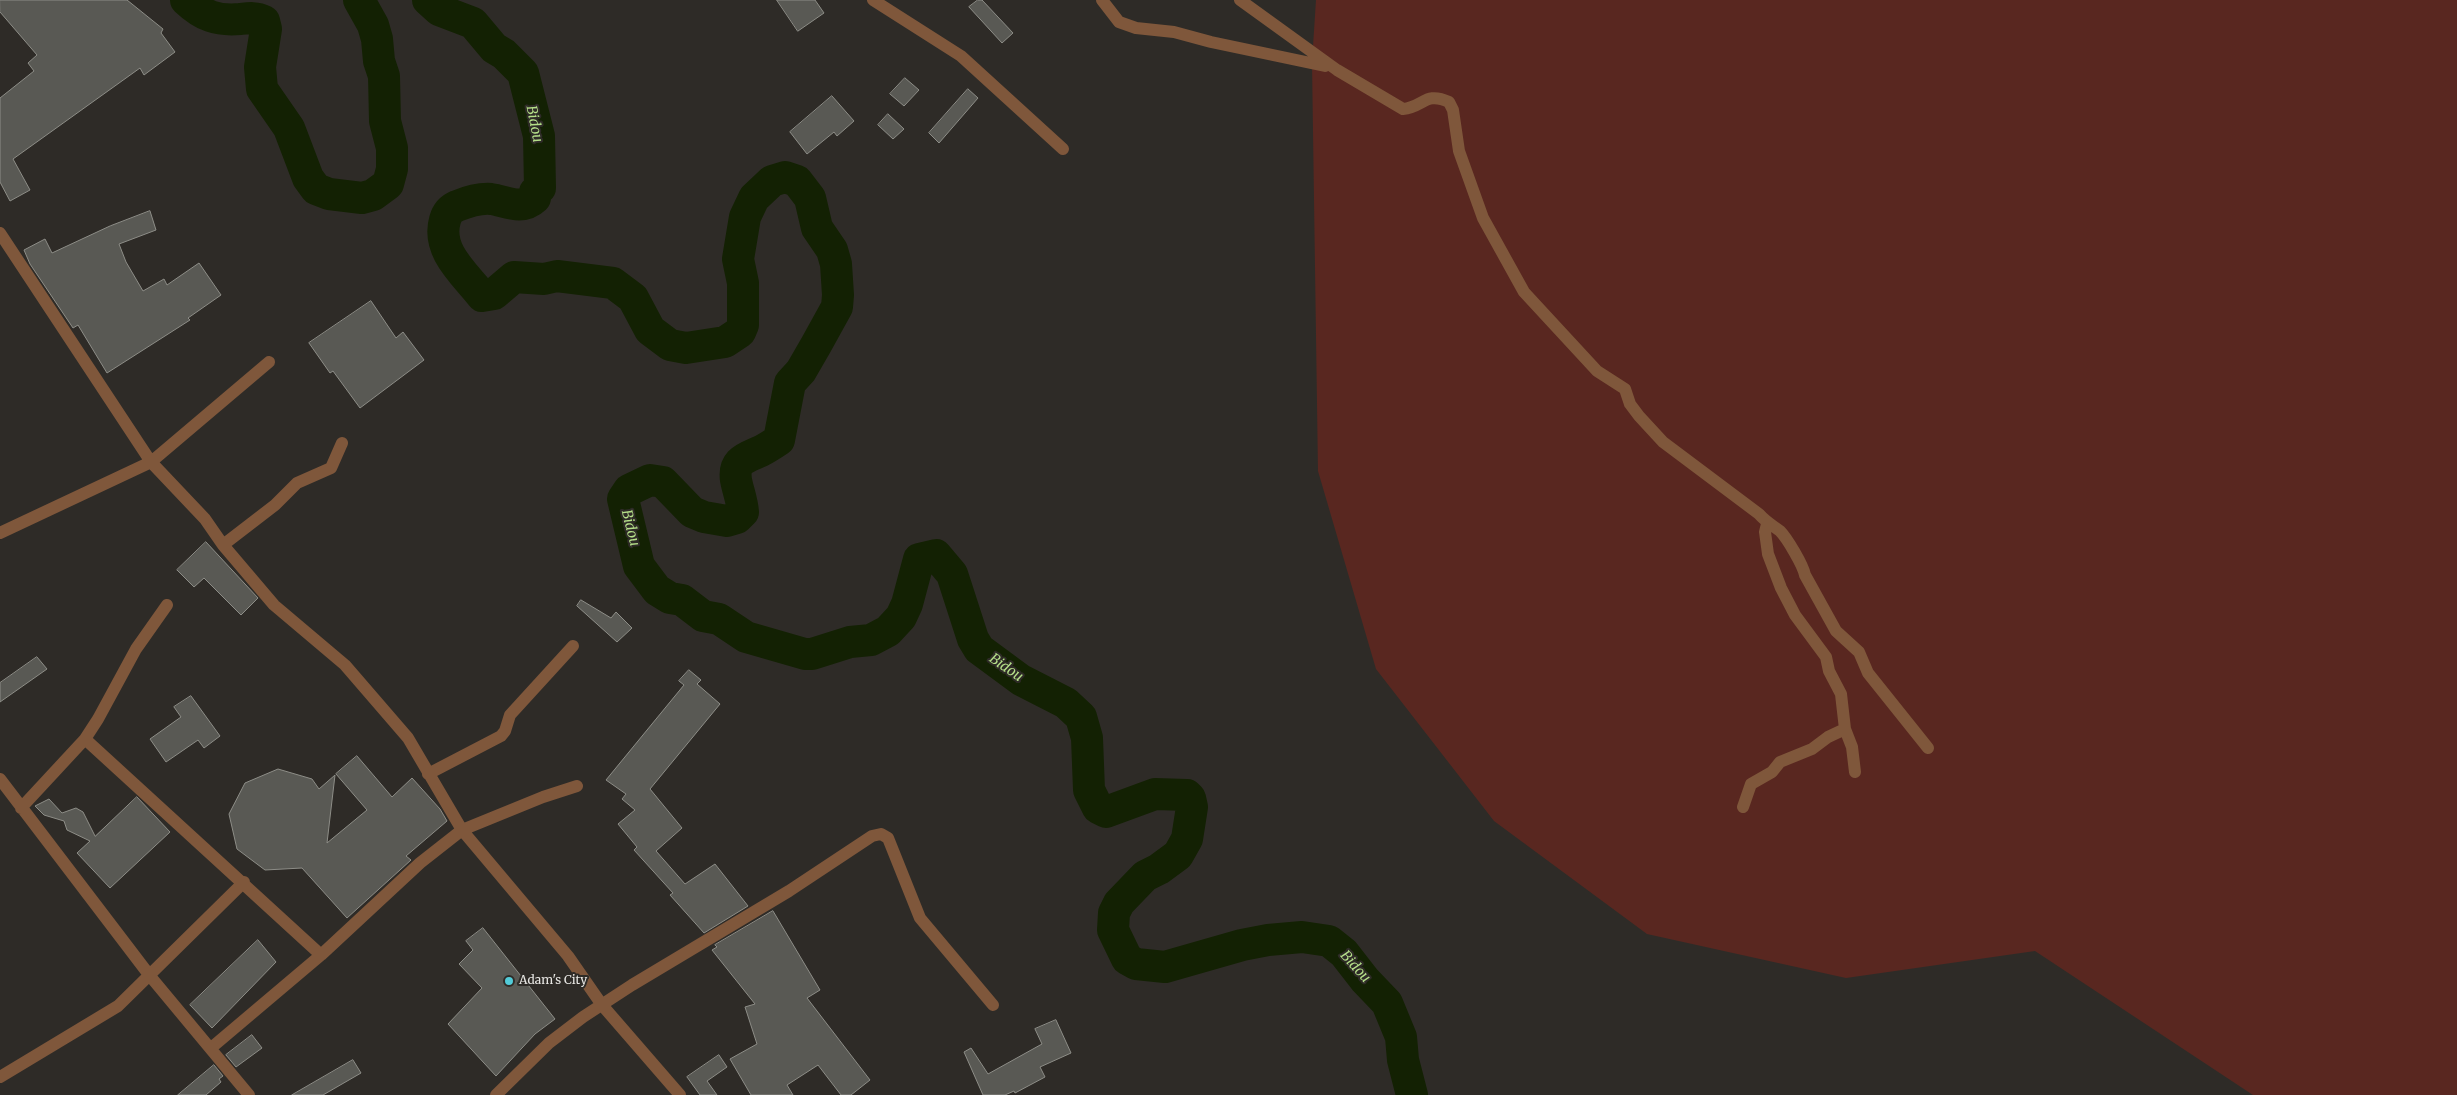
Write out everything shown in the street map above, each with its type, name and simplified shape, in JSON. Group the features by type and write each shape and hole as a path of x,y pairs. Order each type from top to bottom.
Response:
{"street":[{"path":"874,0 961,56 1063,148"},
{"path":"1102,0 1119,22 1136,28 1174,32 1211,42 1312,62 1337,70"},
{"path":"1240,0 1337,70 1403,109 1414,108 1426,98 1439,97 1449,102 1453,110 1459,151 1482,218 1524,292 1597,371 1625,389 1630,404 1663,442 1759,514 1767,524 1777,529 1788,540 1833,626 1859,652 1868,673 1928,748"},
{"path":"0,232 151,462 194,506 223,545 274,606 344,666 408,738 462,830 568,956 602,1005 680,1095"},
{"path":"0,533 151,462 269,362"},
{"path":"223,545 275,504 297,483 331,468 342,443"},
{"path":"1767,524 1765,532 1772,566 1795,615 1826,657 1829,671 1844,702 1845,729 1852,747 1854,772"},
{"path":"21,808 85,739 136,649 167,606"},
{"path":"428,774 501,736 505,731 510,715 573,646"},
{"path":"1743,807 1751,784 1772,772 1780,762 1812,749 1828,737 1845,729"},
{"path":"85,739 244,882 321,955"},
{"path":"0,779 150,976 249,1095"},
{"path":"211,1048 321,955 420,863 462,830 543,797 577,786"},
{"path":"496,1095 549,1043 602,1005 789,891 872,836 882,834 888,838 920,918 993,1005"},
{"path":"0,1077 118,1006 244,882"}],"shaded area":[{"path":"1316,0 2457,0 2457,1095 2253,1095 2035,951 1846,978 1647,934 1494,821 1376,669 1318,471 1312,62"}],"building":[{"path":"0,0 127,0 163,29 161,33 175,52 144,75 140,68 13,159 30,190 10,201 0,182 0,98 34,71 28,63 37,55 0,12"},
{"path":"777,0 815,0 824,13 798,31"},
{"path":"978,0 982,0 1013,33 1002,43 969,7"},
{"path":"905,78 919,90 904,106 890,94"},
{"path":"968,89 978,98 939,143 929,133"},
{"path":"832,96 854,121 837,136 834,132 807,154 790,132"},
{"path":"888,114 904,129 893,139 878,125"},
{"path":"150,211 156,230 119,244 126,262 143,291 164,279 167,285 199,263 221,295 188,318 190,320 107,373 78,325 73,328 30,264 24,250 45,239 52,253 110,226"},
{"path":"371,301 396,338 403,332 424,360 360,408 333,371 330,373 309,343"},
{"path":"206,542 258,598 241,615 204,578 194,587 177,570"},
{"path":"581,600 611,618 616,612 632,628 617,642 577,606"},
{"path":"37,657 47,669 0,702 0,683"},
{"path":"689,670 701,680 697,684 720,704 650,789 682,828 656,851 685,884 715,864 748,906 704,933 670,895 673,893 634,850 637,847 618,824 635,810 622,799 626,794 606,780 684,685 679,681"},
{"path":"191,696 220,736 204,748 198,740 166,762 150,739 181,717 174,707"},
{"path":"357,756 392,797 412,778 440,809 447,821 406,856 411,860 347,918 302,868 265,870 237,849 229,814 245,783 278,769 312,779 319,789 335,775 327,843 367,810 336,774"},
{"path":"137,797 170,832 110,888 77,853 90,841 67,830 64,821 44,815 35,806 49,799 62,813 76,808 83,812 95,836"},
{"path":"773,911 820,990 807,998 870,1080 851,1095 841,1095 818,1065 787,1085 793,1095 751,1095 730,1059 757,1044 745,1007 755,1004 712,950 717,947 715,945"},
{"path":"483,928 555,1019 535,1034 496,1076 448,1024 482,988 459,964 473,950 466,941"},
{"path":"258,940 276,962 212,1028 190,1005"},
{"path":"1056,1020 1071,1053 1040,1067 1045,1077 1015,1093 1014,1091 1005,1095 983,1095 964,1052 971,1048 988,1074 1042,1044 1035,1029"},
{"path":"252,1035 262,1048 236,1067 226,1055"},
{"path":"719,1055 727,1067 707,1081 717,1095 700,1095 687,1077"},
{"path":"353,1060 361,1073 323,1095 292,1095"},
{"path":"214,1065 223,1076 219,1079 221,1082 206,1095 178,1095"}],"waterway":[{"name":"Bidou","path":"186,0 204,14 217,18 252,18 264,21 266,29 260,67 262,89 289,128 308,178 316,189 329,194 362,198 373,195 388,184 392,169 392,148 385,121 384,76 379,61 377,39 373,25 359,0"},
{"name":"Bidou","path":"428,0 439,10 473,23 494,48 504,54 523,73 539,136 540,188 535,192 535,198 530,202 519,205 491,199 473,201 452,208 446,218 443,231 448,252 460,270 482,296 494,294 514,277 544,279 557,276 613,283 633,298 650,330 670,345 686,348 725,342 740,332 743,325 743,283 738,259 745,217 754,198 772,181 785,177 797,181 810,198 817,228 832,250 836,264 837,307 801,371 790,383 779,440 746,458 737,468 736,480 743,512 737,518 727,521 704,517 692,512 663,482 650,480 629,490 623,499 639,566 657,590 670,598 682,600 703,616 719,619 746,637 805,654 812,654 850,642 871,640 888,631 901,617 907,604 919,559 936,555 952,574 973,639 979,649 1021,680 1066,703 1081,717 1087,738 1089,790 1098,808 1106,812 1155,794 1187,795 1190,798 1192,807 1187,839 1178,855 1159,869 1145,876 1119,903 1114,913 1113,930 1127,959 1136,964 1165,967 1242,945 1268,940 1302,937 1329,941 1344,953 1365,980 1387,1003 1401,1037 1403,1060 1412,1095"}],"place":[{"name":"Adam's City","path":"509,981"}]}
